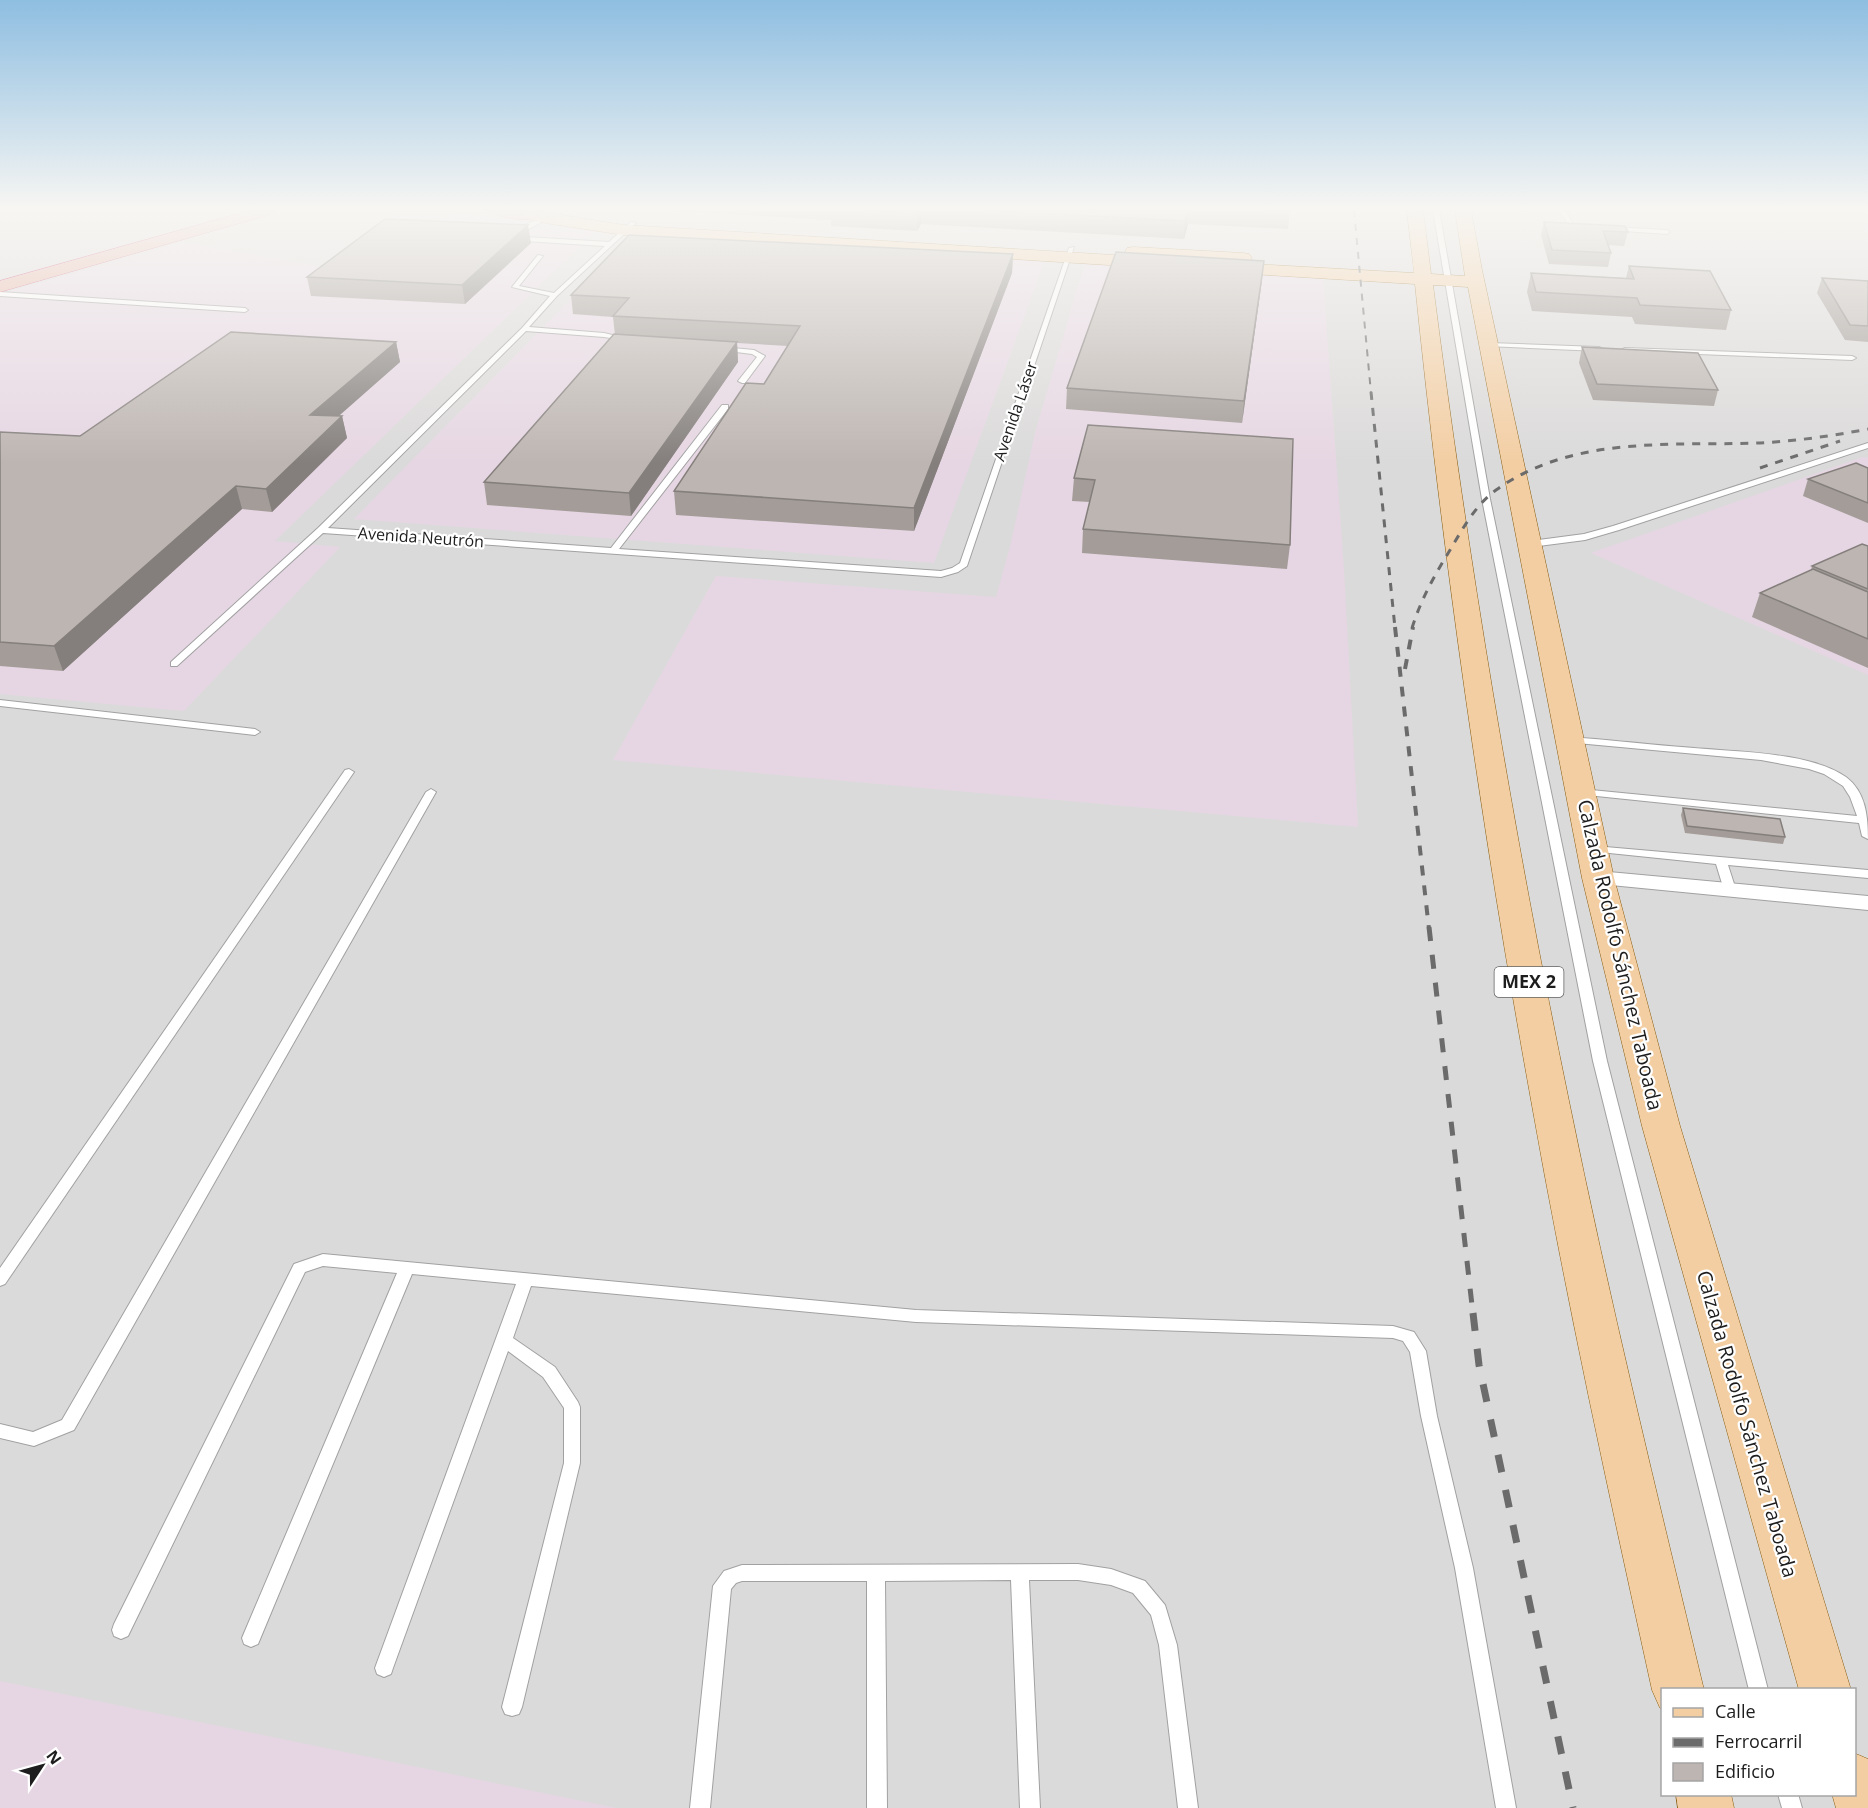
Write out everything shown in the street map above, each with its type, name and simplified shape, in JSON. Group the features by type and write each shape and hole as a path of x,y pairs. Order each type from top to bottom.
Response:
{"main road":[{"name":"MEX 2","path":"1434,294 1439,396 1456,540 1514,908 1563,1163 1625,1460 1678,1688"},
{"name":"Calzada Rodolfo Sánchez Taboada","path":"1478,294 1595,863 1664,1137 1825,1688"},
{"path":"1856,1786 1863,1808"}],"street":[{"path":"1595,863 1730,890 1868,903"}],"lane":[{"path":"6,294 245,310"},
{"name":"Avenida Láser","path":"956,570 964,564 1056,294"},
{"path":"1438,294 1491,522 1600,1061 1759,1688"},
{"name":"Avenida Neutrón","path":"321,530 524,329 555,295"},
{"path":"524,329 604,335 612,339 636,341"},
{"path":"1489,345 1604,349"},
{"path":"719,349 754,352 761,356 742,381"},
{"path":"1615,350 1852,358"},
{"path":"613,551 725,407"},
{"path":"1531,544 1586,537 1617,528 1868,445"},
{"path":"174,664 321,530"},
{"name":"Avenida Neutrón","path":"321,530 941,574 956,570"},
{"path":"0,703 255,732"},
{"path":"1570,740 1762,758 1827,772 1849,786 1864,820 1868,836"},
{"path":"0,1280 349,772"},
{"path":"0,1431 34,1439 68,1425 431,792"},
{"path":"1581,792 1864,820"},
{"path":"1595,863 1721,861 1868,874"},
{"path":"1721,861 1730,890"},
{"path":"121,1630 298,1268 323,1260 916,1316 1393,1332 1408,1336 1418,1351 1429,1416 1464,1568 1506,1808"},
{"path":"251,1638 407,1268"},
{"path":"384,1668 525,1279"},
{"path":"504,1340 549,1372 572,1407 572,1462 512,1707"},
{"path":"1020,1572 1030,1808"},
{"path":"700,1808 722,1586 730,1577 742,1573 1078,1572 1111,1577 1139,1587 1159,1611 1168,1645 1188,1808"},
{"path":"876,1574 877,1808"}],"shaded area":[{"path":"0,294 1868,294 1868,1808 0,1808"},
{"path":"0,294 530,294 275,541 340,547 184,711 0,694"},
{"path":"575,294 1032,294 934,563 354,519"},
{"path":"1076,294 1324,294 1344,570 1358,827 613,760 716,576 996,597 1010,547 1035,433"},
{"path":"1863,457 1868,458 1868,675 1591,553"},
{"path":"0,1681 616,1808 0,1808"}],"building":[{"path":"997,294 914,508 674,491 746,383 764,384 800,326 613,316 629,298 571,295"},
{"path":"1101,294 1259,294 1244,401 1067,388"},
{"path":"1576,294 1723,294 1731,310 1640,305 1637,298"},
{"path":"1832,294 1868,294 1868,326 1850,325"},
{"path":"231,332 396,342 310,415 342,416 266,489 236,486 54,646 0,642 0,432 80,436"},
{"path":"614,334 737,342 629,493 484,482"},
{"path":"1582,347 1698,353 1718,390 1597,384"},
{"path":"1088,425 1293,439 1290,545 1083,529 1095,480 1074,478"},
{"path":"1856,463 1868,468 1868,503 1808,479"},
{"path":"1862,544 1868,546 1868,589 1812,566"},
{"path":"1813,569 1868,592 1868,639 1760,593"},
{"path":"1683,808 1780,819 1785,837 1687,826"}],"railway":[{"path":"1362,294 1371,393"},
{"path":"1371,392 1395,628"},
{"path":"1412,628 1432,581 1475,512 1488,496 1526,472 1557,460 1624,447 1774,442 1868,429"},
{"path":"1760,468 1840,441"},
{"path":"1395,627 1429,929"},
{"path":"1405,669 1413,627"},
{"path":"1429,927 1473,1314"},
{"path":"1473,1313 1479,1365 1573,1808"}]}
